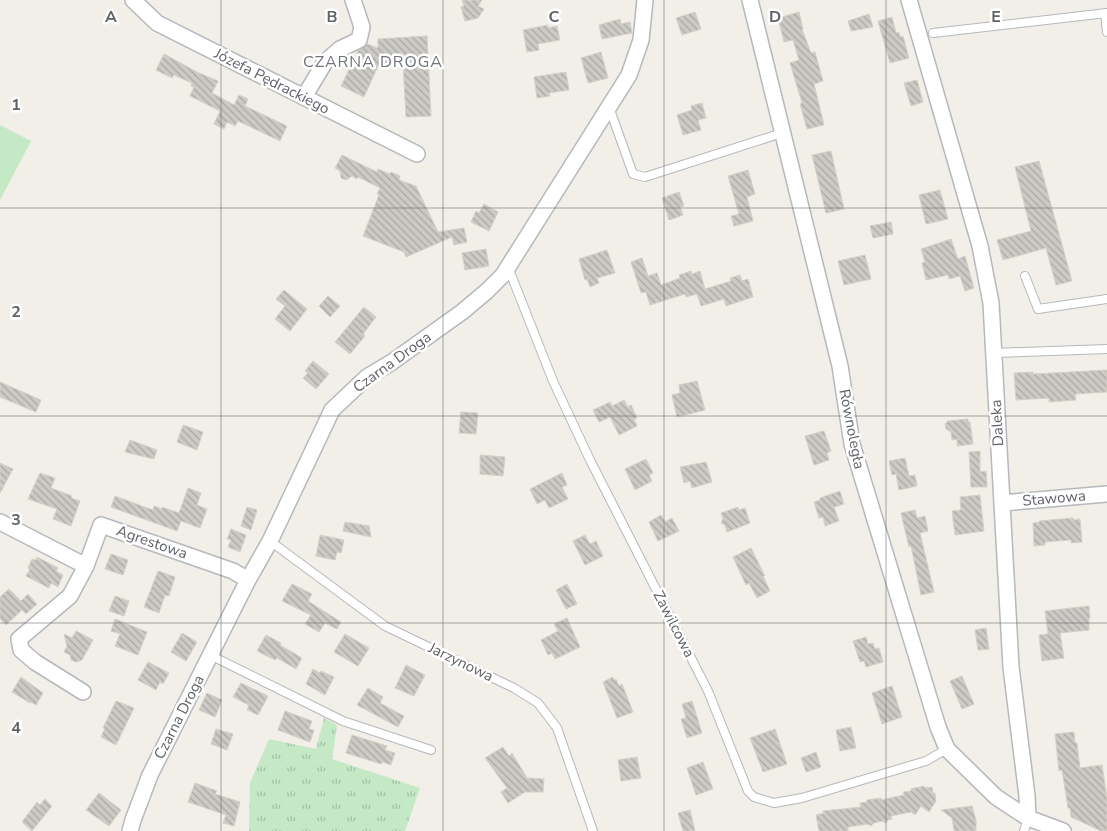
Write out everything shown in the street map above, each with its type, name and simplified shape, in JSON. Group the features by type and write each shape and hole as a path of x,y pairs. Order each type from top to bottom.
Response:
{"street":[{"name":"Józefa Pędrackiego","path":"133,0 156,24 417,154"},
{"path":"304,97 325,62 340,49 359,40 362,27 352,0"},
{"name":"Czarna Droga","path":"130,831 132,820 150,775 248,580 270,541 332,410 367,377 392,362 462,312 503,275 629,74 641,40 645,0"},
{"name":"Równoległa","path":"750,0 840,366 854,453 935,718 947,748 1026,824"},
{"name":"Daleka","path":"909,0 980,246 991,303 1011,667 1027,796 1026,824"},
{"name":"Stawowa","path":"1002,503 1107,494"},
{"path":"0,522 86,566 70,596 19,639 21,650 35,662 83,692"},
{"name":"Agrestowa","path":"86,566 101,525 233,571 248,580"},
{"path":"1026,824 1063,831"}],"lane":[{"path":"933,33 1106,13 1107,32"},
{"path":"609,107 632,174 645,177 782,133"},
{"name":"Zawilcowa","path":"508,267 553,381 590,460 708,691 748,791 754,797 774,803 802,798 926,761 947,748"},
{"path":"1024,276 1038,309 1107,299"},
{"path":"994,353 1107,349"},
{"name":"Jarzynowa","path":"270,541 385,626 514,688 538,702 557,728 593,831"},
{"path":"210,655 342,720 431,750"}],"green space":[{"path":"0,125 31,141 0,200"},
{"path":"324,718 337,725 332,759 420,788 405,831 249,831 250,783 269,739 316,749"}],"building":[{"path":"462,0 482,0 478,6 484,9 478,18 465,21 461,7 464,6"},
{"path":"695,12 701,29 682,35 676,18"},
{"path":"799,12 802,29 811,53 815,52 823,81 814,84 824,125 807,129 800,104 802,103 790,63 799,60 793,40 784,42 778,18"},
{"path":"869,14 873,27 851,31 848,21"},
{"path":"892,17 896,33 899,32 900,37 903,36 909,58 890,63 878,21"},
{"path":"620,19 621,24 630,22 632,33 602,39 599,25"},
{"path":"548,25 548,28 557,26 560,40 538,44 539,50 527,52 523,30"},
{"path":"427,36 431,116 406,117 403,63 379,64 364,97 341,86 358,51 367,44 378,48 378,39"},
{"path":"601,52 608,78 588,83 581,58"},
{"path":"164,54 218,81 212,93 234,105 239,95 248,99 245,106 287,126 280,141 238,121 235,126 227,122 224,129 214,124 220,111 190,96 194,87 191,86 192,83 174,75 172,78 156,70"},
{"path":"566,72 569,90 549,93 550,96 537,98 534,77"},
{"path":"917,80 923,102 911,106 904,83"},
{"path":"702,103 706,118 698,120 701,130 683,135 677,115 692,110 691,106"},
{"path":"831,151 844,209 826,213 812,155"},
{"path":"342,155 377,172 378,169 390,174 391,172 400,176 399,180 416,186 438,232 464,228 467,242 454,245 452,237 406,257 404,252 363,236 380,188 358,177 357,179 352,176 346,180 341,178 340,171 335,168"},
{"path":"1039,161 1072,281 1056,285 1046,248 1003,260 997,240 1031,231 1015,167"},
{"path":"748,170 755,194 747,197 753,221 734,226 731,216 739,214 728,176"},
{"path":"940,190 948,219 926,224 919,195"},
{"path":"679,192 684,206 680,207 683,215 669,220 662,198"},
{"path":"484,204 498,212 489,231 471,222 476,211 479,213"},
{"path":"891,222 893,234 873,238 870,226"},
{"path":"951,239 958,259 965,256 974,288 965,291 960,276 949,279 948,275 926,280 922,263 925,262 921,249"},
{"path":"486,249 489,266 465,270 462,253"},
{"path":"607,250 615,273 597,278 599,283 590,287 587,279 585,280 579,259"},
{"path":"865,255 871,279 844,285 838,261"},
{"path":"642,258 648,276 657,273 661,285 680,278 679,275 691,271 692,274 700,271 705,289 731,281 730,278 740,275 742,281 748,279 753,297 726,306 724,299 701,306 697,294 686,297 685,294 650,305 646,292 641,293 631,262"},
{"path":"284,290 307,309 290,331 275,319 285,306 276,299"},
{"path":"328,296 340,306 330,317 319,306"},
{"path":"364,307 376,317 363,334 365,336 350,354 335,342"},
{"path":"313,361 329,374 316,389 303,378 308,373 305,371"},
{"path":"1107,370 1107,392 1075,394 1076,400 1049,402 1049,398 1016,400 1014,373 1033,372 1033,374"},
{"path":"697,381 705,410 677,417 672,395 680,393 679,385"},
{"path":"0,382 41,400 36,412 0,397"},
{"path":"624,400 628,407 631,405 637,418 634,419 637,426 619,435 610,417 599,422 593,410 610,402 612,406"},
{"path":"461,412 478,413 476,434 459,433"},
{"path":"968,419 973,444 957,446 957,439 952,440 951,432 946,429 945,424 948,421"},
{"path":"183,425 203,432 197,450 177,442"},
{"path":"824,431 831,451 827,453 829,460 814,465 805,436"},
{"path":"130,440 157,450 154,459 125,452"},
{"path":"980,451 980,472 986,471 987,487 971,487 969,452"},
{"path":"480,455 505,457 503,476 480,474"},
{"path":"905,458 909,476 915,475 917,486 899,490 896,474 892,475 889,461"},
{"path":"646,459 653,473 649,475 652,481 635,490 625,469"},
{"path":"706,462 712,482 692,488 690,481 684,483 680,467"},
{"path":"0,463 13,469 0,493"},
{"path":"40,473 55,478 51,488 80,501 71,526 53,519 57,509 28,499"},
{"path":"562,473 567,485 562,487 568,499 549,508 545,500 537,504 530,489"},
{"path":"188,488 201,493 197,505 207,509 200,528 181,521 177,531 111,507 115,496 153,510 154,506 179,513"},
{"path":"840,491 844,504 834,507 839,521 825,526 823,517 819,518 814,502"},
{"path":"980,495 984,531 955,535 952,511 961,510 960,497"},
{"path":"247,507 257,510 251,530 241,526"},
{"path":"738,507 739,510 745,508 750,523 727,532 725,525 721,523 723,519 721,513"},
{"path":"915,510 917,518 925,516 928,531 920,533 934,592 921,595 911,546 909,547 901,513"},
{"path":"661,515 665,522 672,518 679,531 658,541 649,522"},
{"path":"1073,518 1074,520 1080,519 1082,542 1071,543 1071,540 1045,542 1045,545 1034,546 1033,523"},
{"path":"345,522 369,526 371,537 343,531"},
{"path":"231,529 246,535 240,552 228,547 231,540 227,539"},
{"path":"320,535 344,540 341,553 337,552 335,560 316,556"},
{"path":"585,535 590,544 596,541 603,556 585,565 573,541"},
{"path":"751,548 770,591 757,598 749,583 746,585 733,557"},
{"path":"111,554 128,560 123,575 105,569"},
{"path":"37,557 58,568 56,571 63,575 58,587 51,583 49,588 26,576 32,559 36,560"},
{"path":"158,571 175,577 169,596 165,595 159,613 144,607"},
{"path":"292,584 312,594 308,601 341,622 337,629 325,623 319,632 305,624 311,615 282,601"},
{"path":"567,584 577,604 566,609 556,590"},
{"path":"9,589 21,601 28,594 37,604 26,614 22,610 6,625 0,619 0,597"},
{"path":"115,596 129,601 124,616 109,611"},
{"path":"1089,606 1089,630 1060,633 1064,658 1042,661 1039,635 1048,634 1045,611"},
{"path":"567,618 580,647 555,659 552,653 548,655 541,640 558,631 554,624"},
{"path":"115,619 147,632 138,655 115,646 120,634 111,631"},
{"path":"986,628 989,649 978,650 975,630"},
{"path":"76,631 93,640 82,660 76,662 71,660 70,655 64,652 67,646 64,634 72,638"},
{"path":"182,633 197,642 186,661 171,652"},
{"path":"345,634 369,648 358,666 334,652"},
{"path":"266,635 302,658 296,669 277,658 275,660 257,651"},
{"path":"866,637 868,644 873,643 875,649 879,648 883,662 866,667 864,661 860,662 853,641"},
{"path":"148,662 169,673 163,684 160,682 156,690 138,680"},
{"path":"406,665 425,675 414,696 395,688"},
{"path":"313,669 334,677 325,695 306,684"},
{"path":"962,676 974,704 962,709 950,681"},
{"path":"21,677 43,693 36,705 12,692"},
{"path":"613,677 619,686 622,684 633,712 617,718 603,682"},
{"path":"241,683 268,696 258,715 247,710 249,705 233,697"},
{"path":"892,686 902,717 882,724 872,693"},
{"path":"368,688 383,697 380,703 404,716 398,727 357,705"},
{"path":"207,693 222,700 215,717 199,710"},
{"path":"116,701 134,708 116,745 101,737 105,728 103,728"},
{"path":"692,701 702,733 687,738 681,719 686,718 682,704"},
{"path":"285,711 312,721 309,729 314,730 310,742 278,730"},
{"path":"851,727 856,748 840,751 836,730"},
{"path":"216,729 233,734 227,750 211,744"},
{"path":"775,729 787,764 763,772 750,738"},
{"path":"1074,732 1080,768 1102,765 1107,798 1107,831 1101,831 1071,817 1070,808 1068,808 1062,770 1059,771 1055,734"},
{"path":"352,735 387,746 385,750 395,753 391,765 382,762 381,764 346,753"},
{"path":"503,747 509,756 512,753 527,778 544,779 543,792 525,792 508,803 501,792 507,788 485,758"},
{"path":"816,752 821,767 806,772 801,758"},
{"path":"637,757 641,778 621,781 618,760"},
{"path":"703,762 713,789 696,795 687,768"},
{"path":"195,783 217,791 215,794 240,802 234,826 223,823 226,815 188,802"},
{"path":"924,786 925,788 932,787 933,793 935,793 936,801 929,812 921,806 915,815 911,812 891,816 892,819 886,823 882,821 871,826 868,824 848,827 848,831 819,831 816,815 824,813 823,811 861,807 860,803 867,802 867,800 881,798 881,800 904,795 903,792"},
{"path":"99,793 121,810 109,826 86,810"},
{"path":"45,799 52,806 32,831 22,822 37,802 40,805"},
{"path":"972,806 976,820 976,831 954,831 952,818 941,810"},
{"path":"690,810 695,831 683,831 678,813"}],"district":[{"name":"CZARNA DROGA","path":"373,61"}]}
